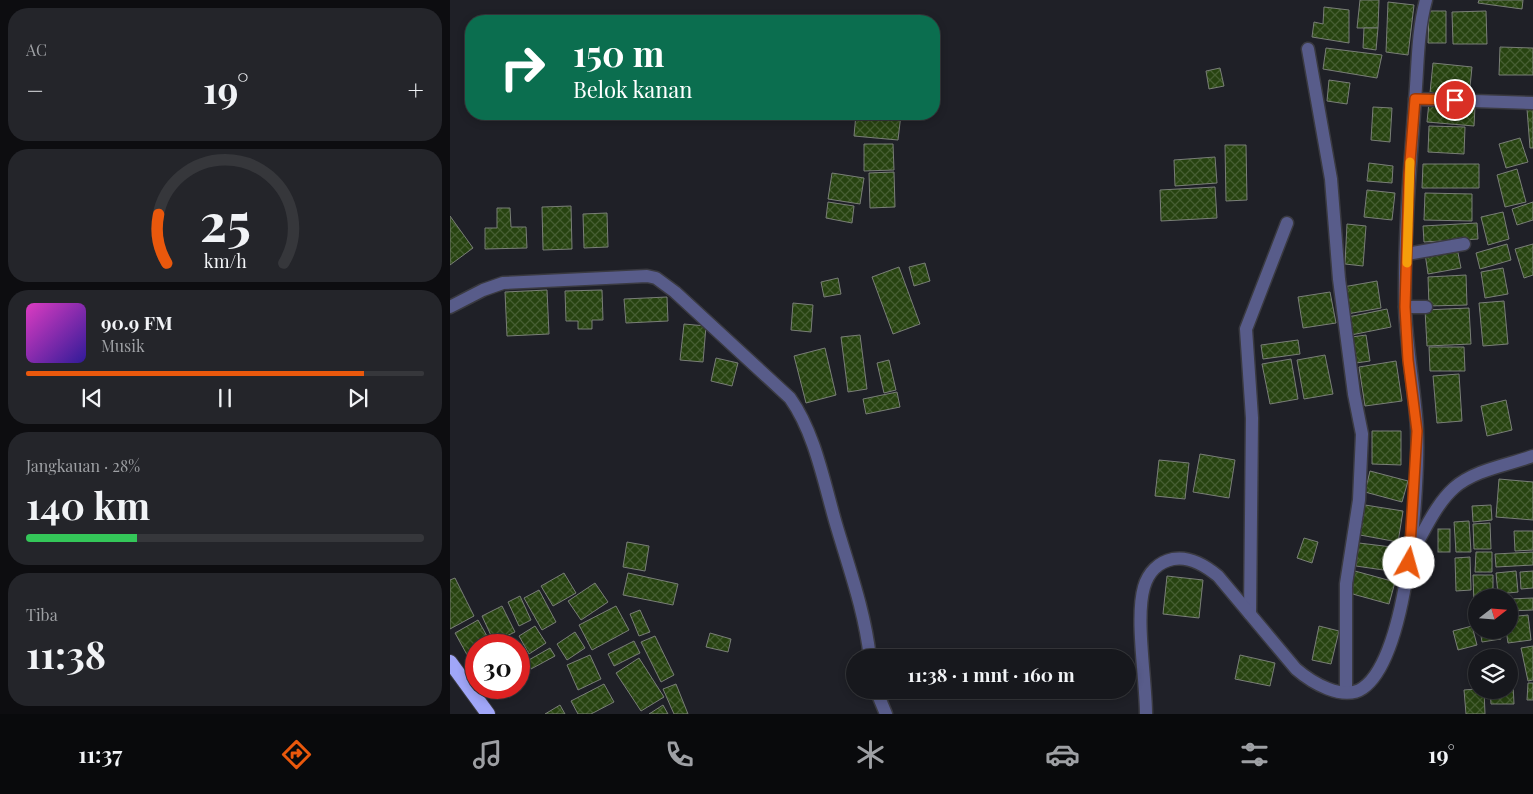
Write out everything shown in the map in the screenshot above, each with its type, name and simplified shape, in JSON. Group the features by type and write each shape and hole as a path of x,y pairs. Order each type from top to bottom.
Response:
{"highway":[{"path":"450,662 488,714"}],"street":[{"path":"1146,714 1140,607 1143,588 1148,576 1161,563 1179,558 1209,568 1305,676 1316,683 1346,692 1354,692 1364,687 1379,666 1391,640 1398,618 1412,552 1417,431 1408,360 1405,307 1409,174 1420,30 1426,0"},
{"path":"1308,49 1331,179 1338,278 1354,394 1362,434 1359,500 1346,584 1346,692"},
{"path":"1415,99 1533,103"},
{"path":"1250,614 1252,418 1246,328 1287,223"},
{"path":"1407,254 1464,244"},
{"path":"450,307 497,284 537,280 647,276 656,278 675,292 790,398 797,409 813,450 856,591 868,649"},
{"path":"1405,307 1426,307"},
{"path":"1412,552 1446,497 1454,488 1478,475 1533,456"},
{"path":"880,699 886,714"}],"building":[{"path":"1360,0 1379,0 1378,28 1357,28"},
{"path":"1479,0 1523,0 1522,9 1478,3"},
{"path":"1388,2 1414,5 1408,55 1386,52"},
{"path":"1324,7 1349,10 1349,43 1312,37 1314,22 1323,24"},
{"path":"1429,11 1446,11 1446,43 1428,43"},
{"path":"1486,11 1487,44 1453,44 1452,12"},
{"path":"1364,28 1378,28 1376,50 1363,48"},
{"path":"1500,47 1533,48 1533,75 1499,75"},
{"path":"1326,48 1382,55 1377,78 1323,69"},
{"path":"1433,63 1472,67 1469,97 1430,93"},
{"path":"1220,68 1224,86 1209,89 1206,71"},
{"path":"1329,80 1350,83 1347,104 1327,101"},
{"path":"1429,102 1475,106 1474,126 1427,122"},
{"path":"1373,107 1392,108 1390,142 1371,140"},
{"path":"1527,109 1533,109 1533,148 1530,148"},
{"path":"855,120 900,120 898,140 854,136"},
{"path":"1429,126 1465,127 1464,154 1428,152"},
{"path":"1520,138 1528,162 1506,168 1499,144"},
{"path":"864,144 893,144 894,170 864,171"},
{"path":"1225,145 1246,145 1247,200 1226,201"},
{"path":"1215,157 1217,183 1175,186 1174,160"},
{"path":"1369,163 1393,166 1392,183 1367,181"},
{"path":"1423,164 1479,164 1479,188 1422,188"},
{"path":"1517,169 1526,202 1505,207 1497,175"},
{"path":"894,172 895,207 870,208 869,173"},
{"path":"832,173 864,178 860,204 828,199"},
{"path":"1215,187 1217,218 1161,221 1160,190"},
{"path":"1367,190 1395,193 1392,220 1364,217"},
{"path":"1425,193 1472,194 1472,221 1424,220"},
{"path":"828,202 854,206 852,223 826,218"},
{"path":"1533,202 1533,220 1517,225 1512,209"},
{"path":"571,206 572,249 543,250 542,207"},
{"path":"497,208 510,208 511,227 526,227 527,248 485,249 485,228 497,228"},
{"path":"1503,212 1509,239 1488,245 1481,217"},
{"path":"607,213 608,247 584,248 583,214"},
{"path":"450,216 473,248 450,265"},
{"path":"1477,223 1478,239 1424,242 1423,226"},
{"path":"1347,224 1366,226 1363,266 1345,264"},
{"path":"1507,244 1511,260 1480,269 1476,253"},
{"path":"1533,244 1533,275 1524,278 1515,249"},
{"path":"1457,248 1461,268 1428,274 1425,253"},
{"path":"925,263 930,281 914,286 909,267"},
{"path":"899,267 920,324 893,334 872,277"},
{"path":"1503,268 1508,294 1485,298 1481,272"},
{"path":"1466,275 1467,305 1429,306 1428,277"},
{"path":"838,278 841,294 824,297 821,282"},
{"path":"1377,281 1381,308 1347,314 1343,287"},
{"path":"547,290 549,334 507,336 505,292"},
{"path":"602,290 603,320 592,320 592,329 578,329 578,321 566,321 565,291"},
{"path":"1330,292 1336,323 1303,328 1298,297"},
{"path":"667,297 668,321 626,323 624,299"},
{"path":"1504,301 1508,344 1483,346 1479,303"},
{"path":"793,303 813,305 811,332 791,330"},
{"path":"1469,308 1471,344 1427,346 1425,310"},
{"path":"1387,309 1391,327 1351,335 1348,317"},
{"path":"684,324 706,326 703,362 680,360"},
{"path":"860,335 867,389 848,392 841,337"},
{"path":"1366,335 1370,361 1356,363 1352,337"},
{"path":"1298,340 1300,354 1263,359 1261,345"},
{"path":"1429,347 1464,347 1465,371 1430,371"},
{"path":"825,348 836,395 806,403 794,356"},
{"path":"1325,355 1333,394 1304,399 1297,360"},
{"path":"716,358 738,363 732,386 711,381"},
{"path":"1291,359 1298,399 1270,404 1262,364"},
{"path":"889,360 896,390 884,393 877,363"},
{"path":"1396,361 1402,401 1365,406 1359,367"},
{"path":"1459,374 1462,421 1437,423 1433,376"},
{"path":"897,392 900,407 866,414 863,399"},
{"path":"1506,400 1512,430 1487,436 1481,406"},
{"path":"1372,431 1401,431 1401,465 1372,464"},
{"path":"1200,454 1235,460 1229,498 1193,492"},
{"path":"1159,460 1189,463 1185,499 1155,496"},
{"path":"1370,471 1408,481 1402,502 1365,492"},
{"path":"1499,479 1533,482 1533,520 1496,517"},
{"path":"1365,505 1403,511 1398,542 1360,535"},
{"path":"1491,505 1492,520 1473,522 1472,506"},
{"path":"1469,521 1471,552 1456,552 1454,522"},
{"path":"1490,523 1491,549 1474,549 1473,524"},
{"path":"1438,529 1450,529 1450,552 1438,552"},
{"path":"1514,531 1533,531 1533,550 1515,551"},
{"path":"1304,538 1318,542 1312,563 1297,558"},
{"path":"627,542 649,546 645,571 623,567"},
{"path":"1359,543 1400,548 1397,572 1356,566"},
{"path":"1476,552 1492,552 1492,572 1475,572"},
{"path":"1533,552 1533,565 1496,567 1495,554"},
{"path":"1470,557 1471,589 1456,591 1455,558"},
{"path":"1355,571 1395,582 1389,604 1349,593"},
{"path":"1516,571 1518,589 1498,589 1496,573"},
{"path":"1533,571 1533,588 1521,589 1520,572"},
{"path":"564,573 576,593 553,606 541,586"},
{"path":"628,573 678,584 673,605 623,595"},
{"path":"1473,575 1493,575 1493,589 1473,589"},
{"path":"1167,576 1203,580 1199,618 1163,614"},
{"path":"455,578 474,616 450,629 450,580"},
{"path":"595,583 608,602 581,620 568,601"},
{"path":"539,590 556,622 542,630 524,598"},
{"path":"520,596 531,620 519,626 508,602"},
{"path":"1533,598 1533,610 1518,611 1518,599"},
{"path":"502,606 515,632 511,634 490,634 482,616"},
{"path":"616,606 629,630 592,650 579,625"},
{"path":"640,610 650,632 639,636 630,614"},
{"path":"1528,615 1531,640 1508,643 1507,639 1518,639 1518,616"},
{"path":"478,620 486,634 465,634 465,651 455,633"},
{"path":"535,626 546,643 530,653 530,634 522,634"},
{"path":"1319,626 1339,631 1331,664 1312,660"},
{"path":"1468,627 1468,639 1475,639 1477,645 1458,650 1453,631"},
{"path":"575,632 585,648 567,660 557,644"},
{"path":"710,633 731,639 728,652 706,647"},
{"path":"655,636 674,675 661,682 641,642"},
{"path":"1482,639 1501,639 1482,642"},
{"path":"634,641 640,653 614,666 608,654"},
{"path":"1533,646 1533,680 1528,681 1521,648"},
{"path":"550,648 555,656 531,669 530,659"},
{"path":"590,655 601,679 578,690 567,665"},
{"path":"1240,655 1275,663 1270,686 1235,679"},
{"path":"639,658 664,697 641,711 616,673"},
{"path":"1528,683 1533,683 1533,700 1527,700"},
{"path":"604,684 614,702 591,714 578,714 571,701"},
{"path":"676,684 688,714 674,714 663,689"},
{"path":"1464,690 1468,690 1468,699 1484,699 1485,714 1466,714"},
{"path":"1491,699 1514,699 1514,704 1491,704"},
{"path":"560,705 565,714 545,714"},
{"path":"663,705 668,714 649,714"}],"slow traffic":[{"path":"1407,263 1410,162"}],"route":[{"path":"1409,563 1412,552 1417,431 1414,395 1408,360 1405,307 1409,174 1415,99 1455,100"}]}
